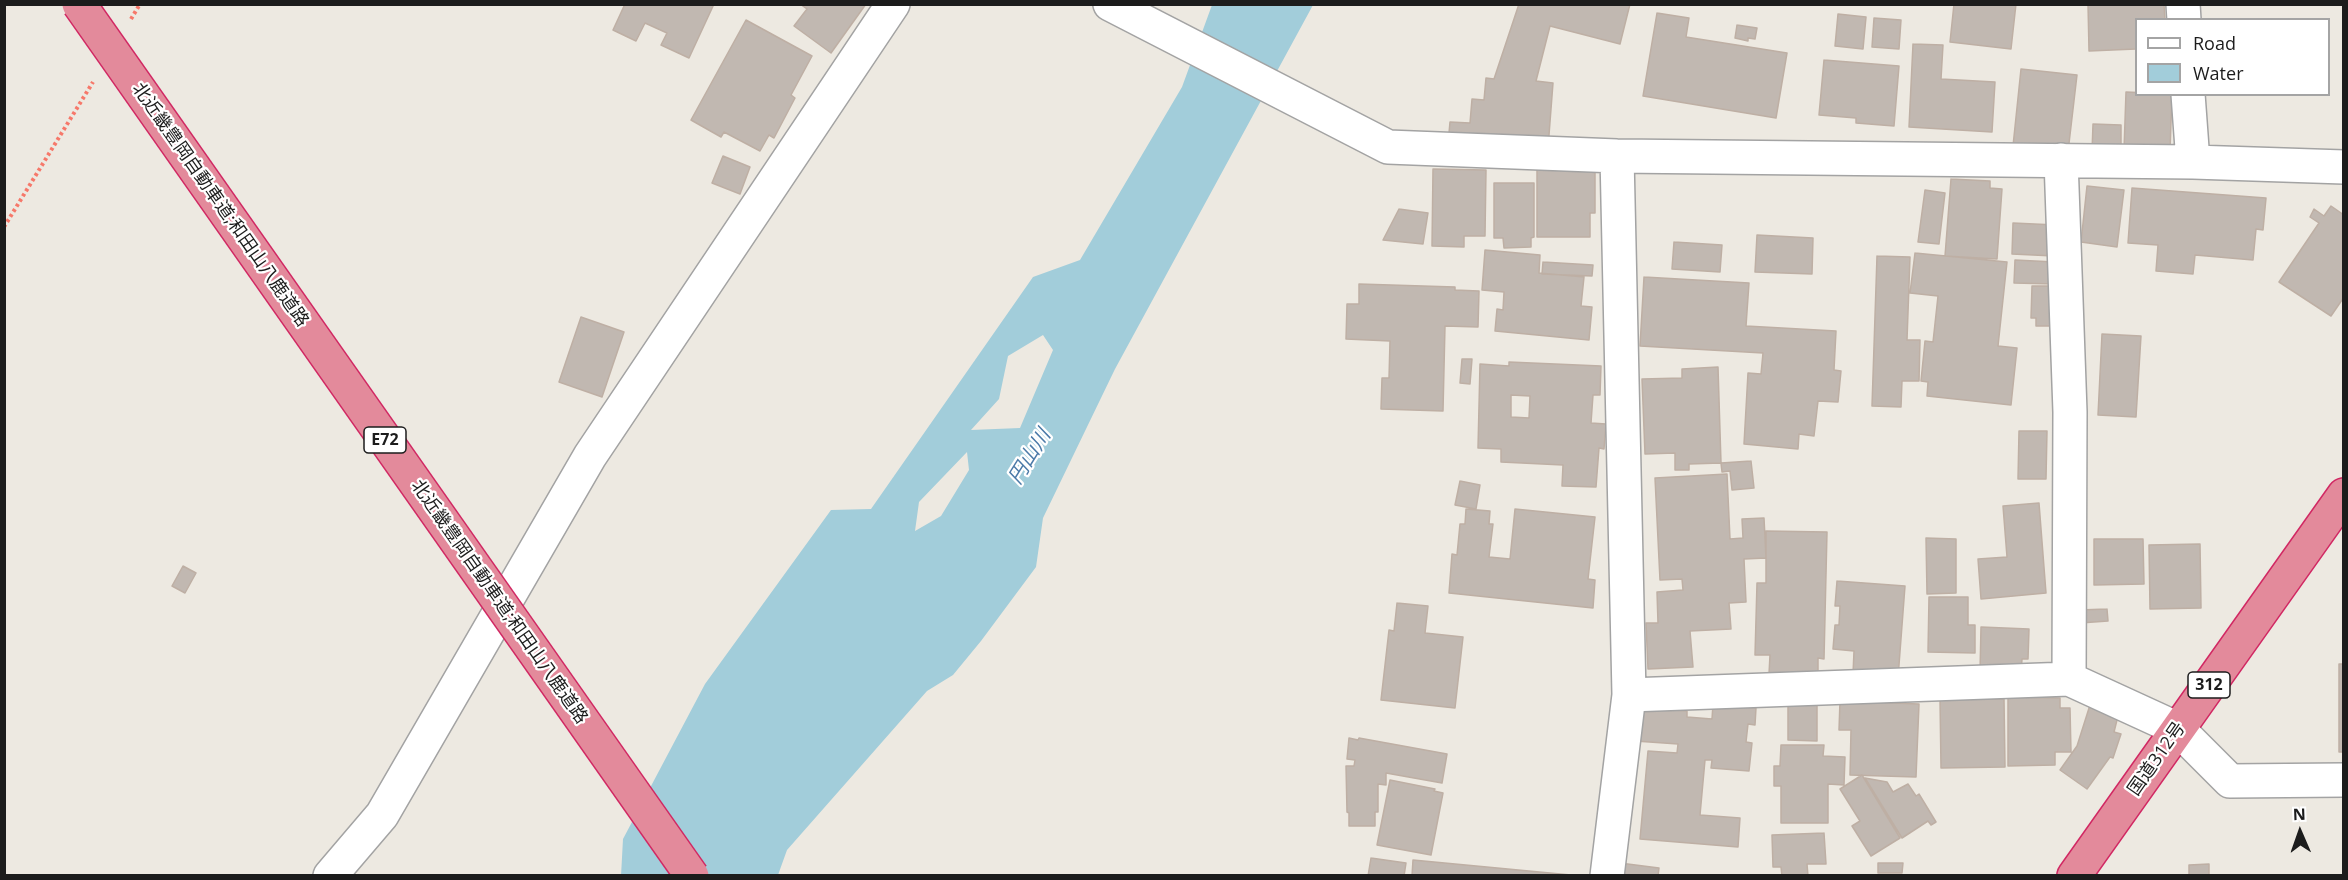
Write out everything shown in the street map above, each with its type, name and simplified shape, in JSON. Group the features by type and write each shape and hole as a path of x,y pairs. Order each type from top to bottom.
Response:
{"highway":[{"name":"北近畿豊岡自動車道;和田山八鹿道路","path":"79,4 692,876"},
{"name":"国道312号","path":"2074,876 2343,495"}],"street":[{"path":"330,876 382,815 590,456 893,4"},
{"path":"1110,4 1389,147 1617,156 2061,160 2343,167"},
{"path":"2188,96 2193,162"},
{"path":"1607,876 1629,695 1617,156"},
{"path":"2061,160 2070,412 2069,679"},
{"path":"1629,695 2069,679 2178,729 2230,781 2343,780"}],"path":[{"path":"128,25 140,4"},
{"path":"4,227 97,75"}],"water":[{"name":"円山川","path":"1212,5 1313,5 1115,369 1043,518 1036,567 953,675 927,691 787,850 778,875 621,876 623,839 705,684 831,510 871,509 1033,277 1080,260 1182,87","holes":["1043,335 1053,350 1020,428 971,430 999,399 1008,356","967,452 969,470 941,516 915,531 919,502"]}],"building":[{"path":"625,4 714,4 689,58 661,45 667,33 645,23 636,41 613,30"},
{"path":"800,4 866,4 831,53 794,26 807,9"},
{"path":"1519,4 1630,4 1620,44 1550,26 1536,81 1553,83 1548,148 1448,144 1450,122 1470,123 1472,99 1484,100 1486,78 1494,79"},
{"path":"1954,4 2016,4 2011,49 1950,42"},
{"path":"2088,4 2164,4 2165,18 2135,18 2135,49 2089,51"},
{"path":"1657,13 1689,18 1686,37 1787,53 1776,118 1643,96"},
{"path":"1838,14 1866,17 1863,49 1835,46"},
{"path":"1874,18 1901,20 1899,49 1872,47"},
{"path":"746,20 812,56 791,95 795,98 774,138 769,135 760,151 724,132 721,137 691,120"},
{"path":"1737,25 1757,28 1755,39 1748,38 1748,41 1735,38"},
{"path":"1913,44 1943,45 1941,79 1995,82 1992,132 1909,127"},
{"path":"1824,60 1899,66 1894,126 1856,123 1856,118 1819,115"},
{"path":"2021,69 2077,75 2068,152 2013,146"},
{"path":"2126,92 2135,92 2135,96 2172,96 2170,151 2124,150"},
{"path":"2093,124 2121,125 2121,153 2092,152"},
{"path":"723,156 750,167 740,194 712,183"},
{"path":"1537,168 1595,168 1595,213 1590,213 1590,237 1537,237"},
{"path":"1433,169 1486,170 1485,236 1464,236 1464,247 1432,246"},
{"path":"1951,179 1990,181 1990,188 2002,189 1997,259 1945,256"},
{"path":"1494,183 1534,183 1534,237 1531,238 1531,247 1504,248 1503,238 1494,238"},
{"path":"2087,186 2124,190 2117,247 2081,242"},
{"path":"2132,188 2266,198 2263,230 2256,229 2253,260 2195,255 2193,274 2156,271 2158,245 2128,243"},
{"path":"1925,190 1945,193 1939,244 1918,242"},
{"path":"2331,206 2344,215 2344,297 2331,316 2279,282 2319,223 2310,217 2314,209 2324,216"},
{"path":"1399,209 1428,213 1423,244 1383,240"},
{"path":"2013,223 2056,225 2054,256 2012,254"},
{"path":"1757,235 1813,238 1812,274 1755,272"},
{"path":"1674,242 1722,245 1720,272 1672,269"},
{"path":"1485,250 1540,255 1539,273 1584,277 1581,306 1592,307 1589,340 1495,331 1497,309 1503,310 1504,292 1482,290"},
{"path":"1915,253 2007,262 1998,346 2017,348 2011,405 1927,396 1928,382 1921,381 1925,341 1933,342 1938,296 1910,293"},
{"path":"1877,256 1910,257 1907,340 1920,340 1919,381 1902,381 1901,407 1872,406"},
{"path":"2015,260 2055,262 2054,284 2014,283"},
{"path":"1543,262 1593,265 1592,276 1542,274"},
{"path":"1644,277 1749,283 1746,326 1836,331 1834,370 1841,371 1838,402 1818,401 1814,436 1799,434 1798,449 1744,444 1748,373 1761,374 1763,353 1640,346"},
{"path":"1359,284 1455,287 1455,290 1479,291 1478,327 1445,326 1443,411 1381,409 1382,378 1389,378 1390,341 1346,339 1347,304 1359,304"},
{"path":"2032,286 2054,286 2051,326 2036,326 2036,318 2031,318"},
{"path":"581,317 624,332 602,397 559,382"},
{"path":"2102,334 2141,336 2136,417 2098,415"},
{"path":"1462,359 1472,359 1470,384 1460,383"},
{"path":"1509,362 1601,366 1600,395 1593,395 1591,423 1606,424 1604,449 1599,448 1596,487 1562,486 1563,465 1501,462 1501,449 1478,448 1480,364 1509,366","holes":["1511,395 1530,396 1529,418 1511,417"]},
{"path":"1718,367 1721,463 1689,464 1689,470 1675,470 1675,453 1645,454 1642,379 1682,378 1682,369"},
{"path":"2019,431 2047,431 2046,479 2018,479"},
{"path":"1751,461 1754,488 1732,490 1730,471 1722,472 1721,463"},
{"path":"1727,474 1730,539 1743,538 1742,519 1764,518 1766,558 1744,559 1746,602 1729,603 1731,629 1690,631 1693,667 1648,669 1646,623 1658,623 1657,592 1683,590 1682,579 1660,580 1655,478"},
{"path":"1460,481 1480,485 1476,509 1455,505"},
{"path":"2039,503 2046,593 1981,599 1978,559 2007,557 2003,506"},
{"path":"1466,509 1490,511 1489,524 1493,524 1489,557 1510,559 1515,509 1595,517 1588,579 1595,580 1593,608 1449,593 1452,554 1457,555 1460,524 1465,524"},
{"path":"1766,531 1827,532 1824,659 1818,658 1818,675 1769,674 1770,655 1755,655 1757,583 1766,583"},
{"path":"1926,538 1956,539 1956,593 1927,594"},
{"path":"2094,539 2143,539 2144,584 2094,585"},
{"path":"2200,544 2201,608 2150,609 2149,545"},
{"path":"183,566 196,573 185,593 172,586"},
{"path":"1837,581 1905,586 1898,678 1853,674 1854,651 1833,649 1835,625 1839,625 1840,606 1835,606"},
{"path":"1929,597 1968,597 1968,625 1975,625 1975,653 1928,652"},
{"path":"1397,603 1428,606 1425,633 1463,637 1455,708 1381,700 1389,630 1394,631"},
{"path":"2107,609 2108,621 2080,623 2079,610"},
{"path":"1981,627 2029,629 2028,659 2022,659 2021,674 1980,672"},
{"path":"2339,664 2344,664 2344,752 2339,752"},
{"path":"2008,697 2060,698 2060,708 2070,708 2071,752 2055,752 2055,765 2008,766"},
{"path":"1940,699 2004,699 2005,767 1941,768"},
{"path":"1840,701 1919,704 1916,777 1850,775 1851,730 1839,730"},
{"path":"1788,702 1817,703 1817,741 1788,740"},
{"path":"1713,704 1756,708 1755,725 1748,724 1746,742 1752,743 1749,771 1711,768 1712,760 1705,760 1700,815 1740,818 1738,847 1640,839 1648,751 1677,753 1678,744 1635,741 1638,707 1687,711 1687,717 1712,719"},
{"path":"2090,705 2118,716 2114,732 2121,734 2113,758 2110,757 2087,789 2060,770 2077,746"},
{"path":"1349,738 1447,754 1442,783 1386,773 1386,785 1378,784 1378,812 1375,812 1375,826 1349,826 1346,766 1354,766 1355,760 1347,759"},
{"path":"1781,745 1824,745 1823,756 1845,757 1844,785 1828,784 1828,823 1781,823 1781,786 1774,786 1774,766 1780,766"},
{"path":"1862,775 1900,838 1871,856 1852,826 1860,821 1840,789"},
{"path":"1865,778 1887,782 1893,792 1908,784 1916,796 1919,794 1936,822 1931,825 1928,821 1902,838"},
{"path":"1390,780 1435,789 1434,791 1443,793 1431,855 1377,845"},
{"path":"1824,833 1826,864 1807,864 1808,876 1782,876 1781,867 1773,867 1772,835"},
{"path":"1371,858 1406,863 1404,876 1368,876"},
{"path":"1413,860 1571,875 1571,876 1412,876"},
{"path":"1612,862 1659,868 1658,876 1610,876"},
{"path":"1878,863 1903,863 1902,873 1878,873"},
{"path":"2209,864 2209,875 2189,875 2189,865"}]}
